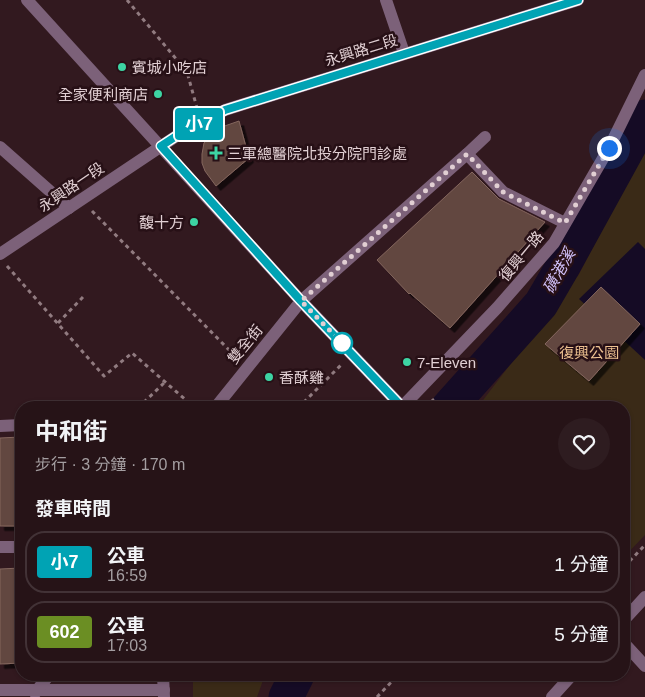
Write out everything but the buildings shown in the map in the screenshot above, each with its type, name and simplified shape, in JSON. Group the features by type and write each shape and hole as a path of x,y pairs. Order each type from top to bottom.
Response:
{"street":[{"path":"27,0 301,301 397,401"},
{"path":"386,0 404,53"},
{"name":"永興路二段","path":"161,146 184,131 225,110 578,0"},
{"name":"復興一路","path":"409,401 498,308 554,243 609,148 645,75"},
{"name":"雙全街","path":"220,401 301,301 485,137"},
{"name":"永興路一段","path":"3,260 70,208 161,146"},
{"path":"0,147 70,208"},
{"path":"467,154 503,192 565,223"},
{"path":"0,426 15,425"},
{"path":"0,547 15,547"},
{"path":"630,614 645,598"},
{"path":"630,650 645,666"},
{"path":"35,693 44,681"},
{"path":"552,697 567,681"},
{"path":"0,690 35,693 164,693"}],"path":[{"path":"127,0 187,72 202,123"},
{"path":"82,200 246,368"},
{"path":"3,260 104,376 132,352 187,401"},
{"path":"57,323 83,297"},
{"path":"305,401 352,354"},
{"path":"145,401 165,382"},
{"path":"630,561 645,545"},
{"path":"377,697 392,681"}],"green space":[{"name":"復興公園","path":"645,148 645,535 630,551 630,401 482,401 579,274"},
{"path":"193,681 263,681 257,697 193,697"}],"shaded area":[{"path":"638,242 645,249 645,360 579,299"}],"waterway":[{"name":"磺港溪","path":"454,401 541,304 645,117"},
{"name":"磺港溪","path":"286,697 294,681"}],"bus line":[{"name":"小7","path":"397,401 301,301 161,146 184,131 225,110 578,0"}],"place":[{"name":"賓城小吃店","path":"122,67"},
{"name":"全家便利商店","path":"158,94"},
{"name":"三軍總醫院北投分院門診處","path":"216,153"},
{"name":"馥十方","path":"194,222"},
{"name":"7-Eleven","path":"407,362"},
{"name":"香酥雞","path":"269,377"}],"route":[{"path":"342,343 301,301 467,154 503,192 565,223 609,148"}]}
